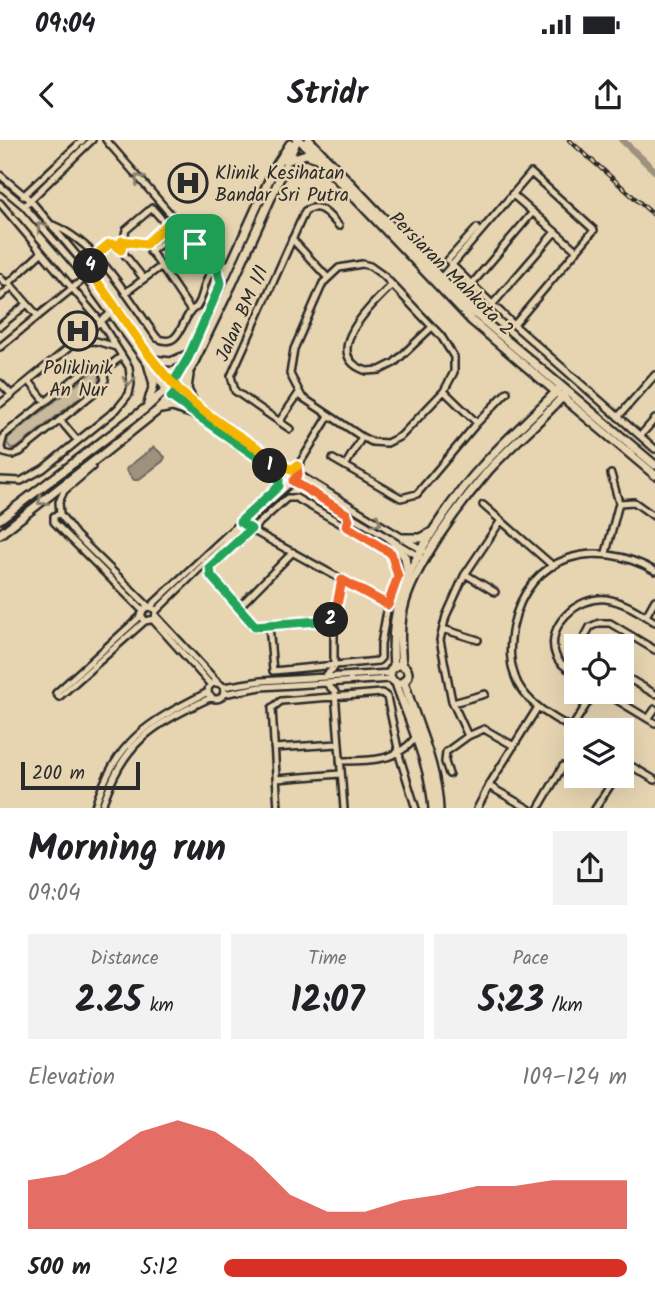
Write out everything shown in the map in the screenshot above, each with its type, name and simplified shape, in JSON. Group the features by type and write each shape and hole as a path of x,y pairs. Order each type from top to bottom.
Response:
{"main road":[{"name":"Persiaran Mahkota 2","path":"294,140 318,159 472,311 562,391 655,465"},
{"path":"175,386 221,283 294,140"},
{"name":"Persiaran Mahkota 2","path":"309,140 438,280 472,321 547,382 562,391 571,404 655,475"},
{"path":"194,404 187,389 191,368 283,161 306,154 318,159"},
{"path":"146,408 154,384 151,363 171,362 190,353"},
{"path":"0,519 168,393 191,368"},
{"path":"547,382 550,403"},
{"path":"439,808 430,751 396,675 405,601 436,529 450,506 482,465 562,391"},
{"path":"0,534 158,410 168,393"},
{"path":"550,403 571,404"},
{"path":"433,808 432,790 422,752 415,738 396,675 392,639 400,596 407,580 452,517 489,470 550,403"},
{"path":"158,410 172,407 194,414"},
{"path":"403,538 421,538 436,529"},
{"path":"391,540 405,557 407,580"}],"street":[{"path":"18,200 83,140"},
{"path":"24,206 92,141 105,140 194,241 220,275 221,283"},
{"path":"449,262 531,173 594,230 514,325"},
{"path":"0,175 31,201 84,264 122,315 168,393 194,414 313,493 391,553 398,576 388,605 381,658 378,661 273,671 269,625"},
{"path":"14,186 26,188 34,185"},
{"path":"0,186 24,206 80,271 151,363 194,404 291,470 403,538 424,555"},
{"path":"38,210 41,191"},
{"path":"512,194 577,251"},
{"path":"0,203 41,253 76,285 101,320 131,376 129,394 117,409 32,477 21,481 0,480"},
{"path":"121,250 128,228 152,208 179,241 173,245 166,240 150,252"},
{"name":"Jalan BM 1/1","path":"290,429 236,391 231,376 304,213 309,208 323,209 339,226"},
{"path":"471,285 533,212"},
{"path":"146,244 174,218"},
{"path":"50,224 79,239 125,293 157,338 163,341 170,341 178,336 191,311 198,307 207,278 215,268"},
{"path":"438,280 477,228"},
{"path":"492,305 555,232"},
{"path":"292,239 327,277"},
{"path":"122,241 146,244"},
{"path":"194,241 223,266 231,263"},
{"path":"89,271 95,256 109,244 115,244 144,279"},
{"path":"146,244 191,311"},
{"path":"0,297 41,253"},
{"path":"449,262 514,325 655,449"},
{"path":"84,264 85,278"},
{"path":"362,264 377,270 392,285 448,344 454,357 454,372 444,391 401,436 387,443 372,442 302,397 290,374 291,359 319,290 327,277 339,268 362,264"},
{"path":"125,293 160,267"},
{"path":"76,285 80,271"},
{"path":"0,277 10,284 37,316"},
{"path":"0,347 85,278"},
{"path":"392,285 360,317 353,328 348,351 353,363 367,372 388,367 432,327"},
{"path":"0,326 27,304"},
{"path":"101,320 106,307"},
{"path":"0,404 101,320 111,313 122,315"},
{"path":"101,320 116,320"},
{"path":"75,343 96,341 116,347"},
{"path":"103,371 122,356"},
{"path":"94,366 103,371 105,380 100,388 16,454 2,454 4,435 45,401 89,367 94,366"},
{"path":"618,417 655,375"},
{"path":"29,381 45,401"},
{"path":"0,383 12,396"},
{"path":"444,391 477,423"},
{"path":"333,458 401,498 417,494 507,392"},
{"path":"279,422 299,393"},
{"path":"282,487 286,477 298,466 329,416"},
{"path":"640,436 655,419"},
{"path":"60,420 77,440"},
{"path":"345,466 362,437"},
{"path":"103,454 64,491 59,502 60,514 76,534 149,606 223,694"},
{"path":"242,524 155,616 143,616 56,693 59,697 143,616 149,606 282,487 293,481 298,474 298,466"},
{"path":"272,467 282,487"},
{"path":"606,553 619,503 611,474"},
{"path":"282,487 313,493"},
{"path":"334,620 255,626 211,576 210,567 287,498 296,498 347,520 360,522 424,555"},
{"path":"619,503 634,502 655,517"},
{"path":"483,505 553,566"},
{"path":"60,514 54,516 54,522 143,616"},
{"path":"468,736 453,703 440,640 446,616 465,573 500,522"},
{"path":"242,524 388,605"},
{"path":"239,607 293,552"},
{"path":"564,723 538,706 519,684 509,649 516,613 533,581 560,561 606,553 627,557 655,571"},
{"path":"465,573 495,592"},
{"path":"325,676 334,666 334,620 342,580"},
{"path":"564,664 556,657 555,633 560,621 572,609 603,599 626,604 655,622"},
{"path":"646,616 655,600"},
{"path":"586,634 590,627 605,622 628,634"},
{"path":"443,629 478,640"},
{"path":"634,637 655,650"},
{"path":"334,666 345,675"},
{"path":"101,808 117,769 135,743 162,722 210,695 217,685 325,676 396,675"},
{"path":"94,808 111,768 129,743 155,720 210,695 219,698 223,694 261,687 343,683 396,675"},
{"path":"634,682 655,694"},
{"path":"335,694 343,683"},
{"path":"327,684 335,694 344,808"},
{"path":"278,808 271,713 277,704 281,701 335,694 385,694 416,808"},
{"path":"453,703 485,694"},
{"path":"623,704 655,723"},
{"path":"477,808 538,706"},
{"path":"648,719 655,709"},
{"path":"449,774 445,762 446,752 468,736 484,729 514,746"},
{"path":"402,752 415,738"},
{"path":"274,748 338,744"},
{"path":"340,761 367,761 402,752 422,752"},
{"path":"537,808 563,766"},
{"path":"634,767 655,780"},
{"path":"276,779 340,774"},
{"path":"489,786 529,808"},
{"path":"598,808 610,788"}],"shaded area":[{"path":"92,372 97,372 100,376 99,382 17,448 12,449 7,444 8,438"},
{"path":"154,447 165,457 163,461 138,480 134,480 126,470"}],"waterway":[{"path":"622,140 655,171"}],"railway":[{"path":"569,140 655,216"}],"place":[{"name":"Klinik Kesihatan Bandar Sri Putra","path":"188,183"},
{"name":"Poliklinik An Nur","path":"78,331"}],"route":[{"path":"195,244 174,218 146,244 122,241 121,250 115,244 109,244 95,256 89,271 153,359 173,383 178,389 194,404 291,470 298,466 298,474 293,481 347,514 349,520 346,526 391,553 398,576 388,605 342,580 334,620 255,626 211,576 210,567 251,529 240,522 279,486 279,478 272,467 171,397 178,389 173,383 188,358 221,283 218,271 195,244"}]}
